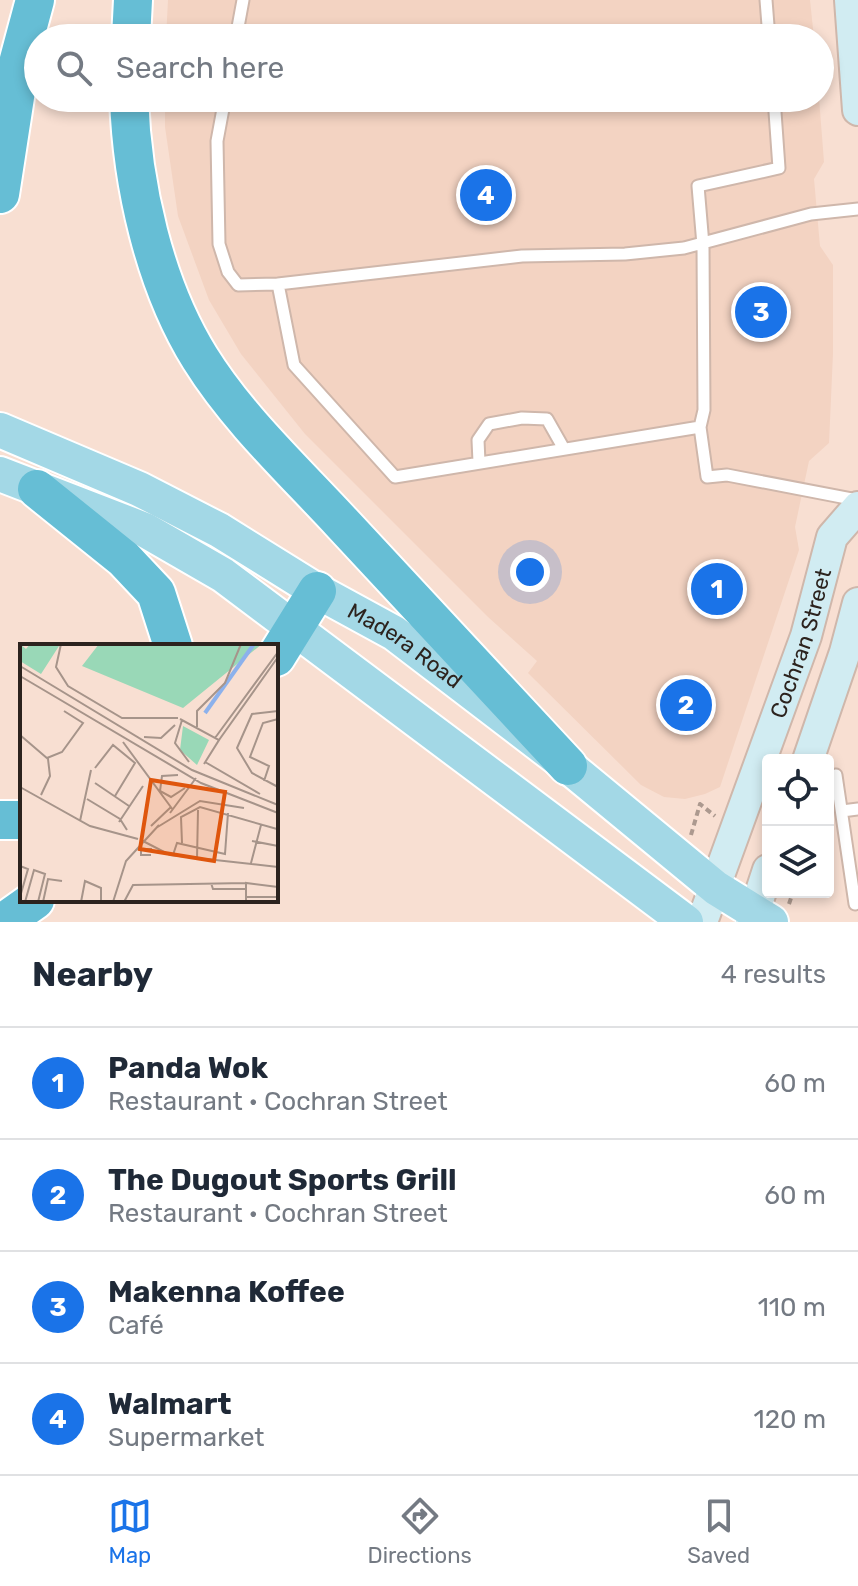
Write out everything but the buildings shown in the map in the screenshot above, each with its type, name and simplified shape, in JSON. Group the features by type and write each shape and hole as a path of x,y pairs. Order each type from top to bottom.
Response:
{"highway":[{"path":"29,24 35,0"},
{"path":"132,24 133,0"},
{"path":"0,132 24,41"},
{"path":"0,194 23,45"},
{"path":"130,112 131,145 143,211 163,281 200,357 250,424 568,766"},
{"path":"37,489 124,559 156,593 172,644"},
{"path":"286,642 317,591"},
{"path":"4,922 32,902"}],"main road":[{"path":"850,0 858,110"},
{"name":"Madera Road","path":"0,430 139,489 219,530 317,591 394,633 568,766 716,888 759,919"},
{"path":"0,474 145,530 223,575 286,642 686,922"},
{"name":"Cochran Street","path":"702,922 806,636 832,537 858,507"},
{"name":"Cochran Street","path":"810,754 845,652 858,603"},
{"path":"759,919 763,898"}],"lane":[{"path":"239,24 243,0"},
{"path":"766,0 768,24"},
{"path":"222,112 217,141 219,244 228,272 238,285 278,284 522,256 625,254 703,245 811,214 858,209"},
{"path":"775,112 779,168 698,186 703,245 704,410 700,427 707,477 727,475 858,500"},
{"path":"278,284 294,365 395,477 700,427"},
{"path":"479,462 478,440 489,424 522,418 547,419 564,449"},
{"path":"836,775 842,811 852,841 855,904 858,903"},
{"path":"842,811 858,809"}],"shaded area":[{"path":"168,0 810,0 813,24 167,24"},
{"path":"165,112 820,112 824,162 814,179 820,246 833,265 829,443 809,461 795,527 799,550 720,787 685,799 664,797 641,785 528,673 537,661 488,617 305,434 241,354 209,300 178,216"}],"place":[{"name":"Walmart","path":"486,195"},
{"name":"Makenna Koffee","path":"761,312"},
{"name":"Panda Wok","path":"717,589"},
{"name":"The Dugout Sports Grill","path":"686,705"}]}
